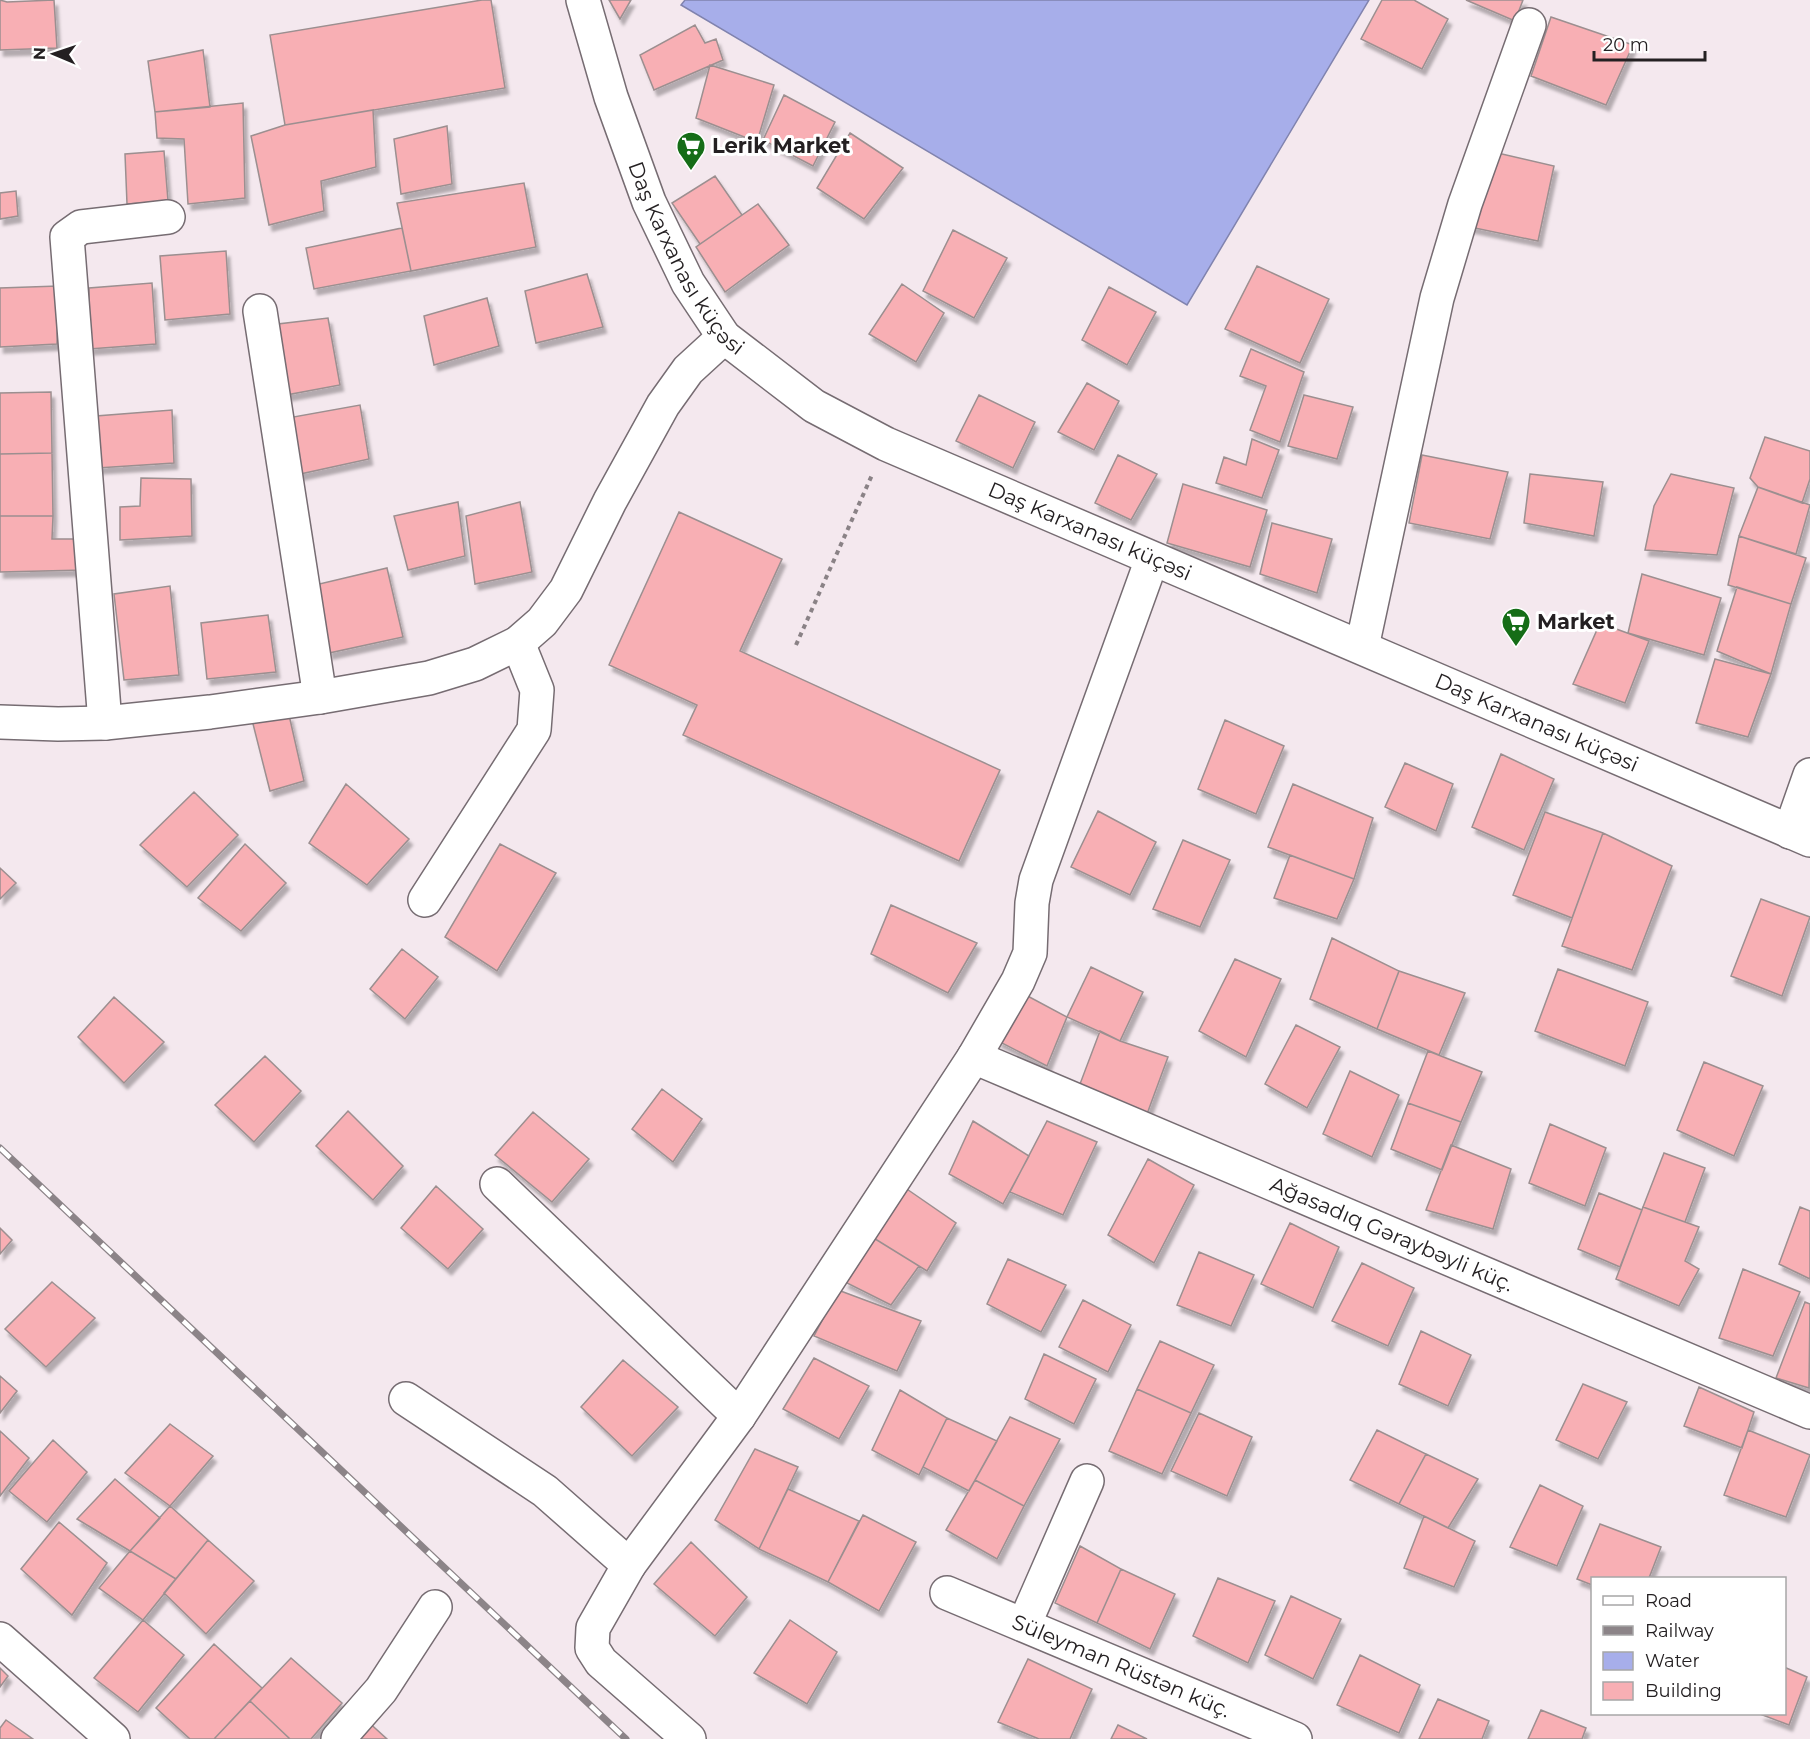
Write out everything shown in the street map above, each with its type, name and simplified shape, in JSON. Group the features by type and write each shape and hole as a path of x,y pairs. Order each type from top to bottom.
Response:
{"street":[{"name":"Daş Karxanası küçəsi","path":"583,0 611,97 649,202 688,283 724,338 814,406 886,444 1800,836"},
{"path":"1362,648 1437,298 1465,204 1529,25"},
{"path":"105,723 67,237 81,227 168,217"},
{"path":"260,311 321,697"},
{"path":"0,723 105,723 321,697 429,678 475,664 518,643 542,622 566,590 620,481 663,405 688,370 724,338"},
{"path":"689,1739 601,1662 592,1648 592,1628 629,1565 739,1416 974,1057 1018,981 1030,953 1032,903 1036,880 1152,559"},
{"path":"425,900 534,730 537,690 518,643"},
{"path":"1800,836 1810,775"},
{"name":"Ağasadıq Gəraybəyli küç.","path":"974,1057 1810,1412"},
{"path":"497,1184 739,1416"},
{"path":"406,1399 545,1491 629,1565"},
{"path":"1024,1625 1087,1481"},
{"name":"Süleyman Rüstən küç.","path":"947,1593 1295,1739"},
{"path":"338,1739 381,1690 435,1607"},
{"path":"0,1639 113,1739"}],"path":[{"path":"796,645 886,444"}],"water":[{"path":"685,0 1369,0 1187,305 681,5"}],"building":[{"path":"0,0 7,2 54,0 57,48 0,50"},
{"path":"491,0 505,88 285,125 270,35"},
{"path":"609,0 631,0 620,19"},
{"path":"1382,0 1414,0 1448,19 1422,69 1361,39"},
{"path":"1466,0 1523,0 1515,21"},
{"path":"1551,17 1633,45 1606,105 1531,76"},
{"path":"695,25 705,43 716,39 723,60 654,90 640,55"},
{"path":"203,50 210,107 155,112 148,61"},
{"path":"710,65 774,85 757,142 696,118"},
{"path":"784,95 835,122 813,166 763,140"},
{"path":"243,103 245,198 188,204 184,139 157,138 155,112"},
{"path":"373,110 376,167 321,181 324,211 269,225 251,136 285,125"},
{"path":"447,126 452,184 401,194 394,139"},
{"path":"850,133 903,168 864,219 817,188"},
{"path":"164,151 168,201 127,204 125,154"},
{"path":"1489,151 1554,166 1538,241 1470,227"},
{"path":"715,176 742,215 700,244 672,203"},
{"path":"524,183 536,247 411,271 397,203"},
{"path":"16,191 18,216 0,219 0,193"},
{"path":"758,204 789,245 725,292 696,247"},
{"path":"402,228 411,271 314,289 306,248"},
{"path":"953,230 1007,258 974,318 923,291"},
{"path":"226,251 230,314 165,320 160,256"},
{"path":"1257,266 1329,299 1300,363 1225,329"},
{"path":"587,274 603,327 536,343 525,291"},
{"path":"152,283 156,344 89,349 89,288"},
{"path":"902,284 944,313 916,362 869,334"},
{"path":"58,286 57,344 0,347 0,288"},
{"path":"1109,287 1156,312 1127,365 1082,340"},
{"path":"487,298 499,346 434,365 424,316"},
{"path":"328,318 340,385 286,395 278,324"},
{"path":"1251,349 1304,372 1280,442 1250,430 1266,386 1240,376"},
{"path":"1087,383 1119,401 1094,450 1058,432"},
{"path":"51,392 52,453 0,454 0,393"},
{"path":"979,395 1035,422 1013,468 956,441"},
{"path":"1304,395 1353,407 1337,459 1288,446"},
{"path":"360,405 369,459 291,476 282,419"},
{"path":"172,410 174,463 97,468 96,416"},
{"path":"1765,437 1810,451 1810,479 1802,503 1758,487 1750,478"},
{"path":"1252,439 1279,450 1262,498 1216,483 1224,457 1246,465"},
{"path":"52,453 53,516 0,516 0,454"},
{"path":"1118,455 1157,474 1131,520 1095,503"},
{"path":"1422,455 1508,472 1490,539 1409,523"},
{"path":"1530,474 1603,482 1594,536 1524,523"},
{"path":"1671,474 1734,488 1717,555 1645,550 1654,506"},
{"path":"141,478 191,479 192,536 120,540 120,507 140,506"},
{"path":"1183,484 1267,510 1250,567 1167,543"},
{"path":"1758,487 1810,505 1796,554 1739,536"},
{"path":"458,502 465,556 408,570 394,516"},
{"path":"520,502 532,572 475,584 466,516"},
{"path":"679,512 782,559 740,651 1000,770 959,861 683,735 697,705 609,665"},
{"path":"0,516 53,516 52,539 83,539 84,570 0,572"},
{"path":"1272,523 1332,539 1317,593 1260,574"},
{"path":"1739,536 1806,558 1791,604 1728,585"},
{"path":"387,568 403,637 329,653 315,585"},
{"path":"1642,574 1721,598 1704,655 1628,633"},
{"path":"170,586 179,675 124,680 114,594"},
{"path":"1737,587 1791,604 1771,674 1717,651"},
{"path":"268,615 276,672 207,679 201,623"},
{"path":"1600,623 1649,641 1625,703 1573,684"},
{"path":"1715,659 1771,674 1748,737 1696,723"},
{"path":"289,715 304,781 270,791 252,720"},
{"path":"1225,720 1284,746 1256,814 1198,789"},
{"path":"1501,754 1554,779 1524,850 1472,827"},
{"path":"1405,763 1453,784 1436,831 1385,807"},
{"path":"346,784 409,839 367,885 309,843"},
{"path":"1293,784 1373,818 1354,879 1268,847"},
{"path":"194,792 238,835 187,887 140,845"},
{"path":"1098,811 1156,842 1130,895 1071,867"},
{"path":"1545,812 1603,833 1572,918 1513,895"},
{"path":"1603,833 1672,866 1632,970 1562,946"},
{"path":"1183,840 1230,860 1200,927 1153,909"},
{"path":"245,844 286,883 241,931 198,898"},
{"path":"500,844 556,873 497,971 445,937"},
{"path":"1290,855 1354,879 1337,919 1274,898"},
{"path":"0,868 16,883 0,899"},
{"path":"1761,899 1810,917 1782,996 1731,976"},
{"path":"891,905 977,943 948,993 871,954"},
{"path":"1332,938 1399,971 1377,1029 1310,999"},
{"path":"402,949 438,977 405,1019 370,989"},
{"path":"1235,959 1281,979 1246,1057 1199,1031"},
{"path":"1091,967 1143,992 1120,1041 1067,1017"},
{"path":"1558,969 1648,1002 1625,1066 1535,1031"},
{"path":"1399,971 1465,993 1439,1055 1377,1029"},
{"path":"1022,993 1067,1017 1047,1066 998,1041"},
{"path":"114,997 164,1042 124,1083 78,1037"},
{"path":"1296,1025 1340,1047 1307,1108 1265,1084"},
{"path":"1100,1031 1120,1041 1168,1057 1147,1114 1080,1084"},
{"path":"1428,1051 1482,1072 1461,1122 1408,1103"},
{"path":"265,1056 301,1091 254,1142 215,1105"},
{"path":"1704,1062 1763,1086 1734,1156 1677,1130"},
{"path":"1350,1071 1399,1095 1372,1157 1323,1134"},
{"path":"662,1089 702,1119 673,1162 632,1129"},
{"path":"1408,1103 1461,1122 1442,1170 1391,1149"},
{"path":"348,1111 403,1166 373,1200 316,1146"},
{"path":"533,1112 589,1159 552,1202 495,1155"},
{"path":"973,1121 1029,1156 1003,1204 949,1174"},
{"path":"1047,1121 1097,1142 1063,1215 1010,1192"},
{"path":"1550,1124 1606,1148 1585,1206 1529,1183"},
{"path":"1451,1145 1511,1169 1493,1229 1426,1210"},
{"path":"1664,1153 1705,1168 1685,1222 1643,1207"},
{"path":"1148,1159 1194,1185 1154,1263 1108,1235"},
{"path":"901,1185 956,1223 927,1271 872,1237"},
{"path":"436,1186 483,1229 448,1269 401,1228"},
{"path":"1599,1193 1642,1210 1620,1267 1578,1249"},
{"path":"1643,1207 1699,1227 1685,1261 1699,1269 1679,1306 1616,1279"},
{"path":"1800,1207 1810,1211 1810,1279 1779,1264"},
{"path":"1290,1223 1339,1247 1313,1308 1261,1284"},
{"path":"0,1228 12,1240 0,1254"},
{"path":"872,1237 919,1266 891,1305 845,1282"},
{"path":"1199,1252 1254,1275 1231,1326 1177,1305"},
{"path":"1008,1259 1066,1285 1041,1332 987,1304"},
{"path":"1362,1263 1414,1288 1388,1346 1332,1321"},
{"path":"1743,1269 1800,1292 1773,1356 1719,1338"},
{"path":"52,1282 95,1318 46,1367 5,1329"},
{"path":"838,1290 921,1321 897,1371 814,1336"},
{"path":"1083,1300 1131,1325 1108,1372 1059,1347"},
{"path":"1805,1302 1810,1304 1809,1388 1776,1378"},
{"path":"1421,1331 1471,1355 1448,1406 1399,1384"},
{"path":"1160,1341 1214,1365 1191,1413 1137,1389"},
{"path":"1044,1354 1096,1379 1074,1424 1025,1399"},
{"path":"814,1358 869,1386 839,1439 783,1409"},
{"path":"623,1360 678,1407 632,1456 581,1407"},
{"path":"0,1376 17,1391 0,1413"},
{"path":"1583,1384 1627,1402 1598,1459 1556,1440"},
{"path":"1699,1387 1754,1412 1742,1448 1684,1426"},
{"path":"1137,1389 1191,1413 1162,1474 1109,1451"},
{"path":"900,1390 947,1418 919,1475 872,1450"},
{"path":"1199,1413 1252,1437 1227,1496 1171,1471"},
{"path":"1010,1417 1060,1439 1024,1506 975,1480"},
{"path":"947,1418 997,1441 969,1491 923,1467"},
{"path":"170,1424 213,1456 170,1506 125,1473"},
{"path":"1377,1430 1426,1454 1399,1504 1350,1480"},
{"path":"1748,1430 1810,1455 1786,1517 1724,1495"},
{"path":"0,1431 29,1458 0,1496"},
{"path":"53,1440 87,1472 47,1522 9,1491"},
{"path":"755,1449 798,1467 759,1549 715,1520"},
{"path":"1426,1454 1478,1479 1448,1528 1399,1504"},
{"path":"115,1479 160,1518 130,1551 77,1519"},
{"path":"975,1480 1024,1506 997,1559 946,1530"},
{"path":"1540,1485 1583,1506 1557,1566 1510,1547"},
{"path":"788,1489 859,1521 828,1582 759,1549"},
{"path":"170,1506 208,1540 176,1579 130,1551"},
{"path":"863,1515 916,1542 879,1611 828,1582"},
{"path":"1424,1516 1475,1541 1454,1587 1404,1568"},
{"path":"59,1522 107,1563 72,1615 21,1569"},
{"path":"1600,1524 1661,1547 1649,1577 1591,1577 1591,1585 1577,1579"},
{"path":"208,1540 254,1581 206,1634 164,1593"},
{"path":"691,1542 747,1597 715,1636 654,1584"},
{"path":"1080,1546 1121,1569 1097,1623 1055,1603"},
{"path":"130,1551 176,1579 143,1620 99,1588"},
{"path":"1121,1569 1175,1594 1150,1649 1097,1623"},
{"path":"1218,1578 1275,1601 1248,1663 1193,1636"},
{"path":"1291,1596 1341,1619 1313,1679 1265,1655"},
{"path":"143,1620 184,1655 138,1712 94,1678"},
{"path":"790,1620 837,1652 807,1704 754,1673"},
{"path":"214,1644 262,1688 214,1739 190,1739 156,1708"},
{"path":"1360,1655 1420,1685 1399,1733 1337,1705"},
{"path":"291,1658 342,1703 311,1739 290,1739 250,1701"},
{"path":"1028,1659 1092,1689 1070,1739 1039,1739 998,1722"},
{"path":"0,1668 8,1676 0,1687"},
{"path":"1786,1668 1807,1677 1789,1725 1763,1715 1786,1715"},
{"path":"1438,1699 1489,1721 1482,1739 1419,1739"},
{"path":"250,1701 290,1739 214,1739"},
{"path":"1541,1710 1586,1728 1582,1739 1528,1739"},
{"path":"365,1719 387,1739 346,1739"},
{"path":"6,1720 33,1739 0,1739 0,1728"},
{"path":"1118,1725 1147,1739 1111,1739"}],"railway":[{"path":"0,1148 626,1739"}],"place":[{"name":"Lerik Market","path":"691,172"},
{"name":"Market","path":"1516,648"}]}
